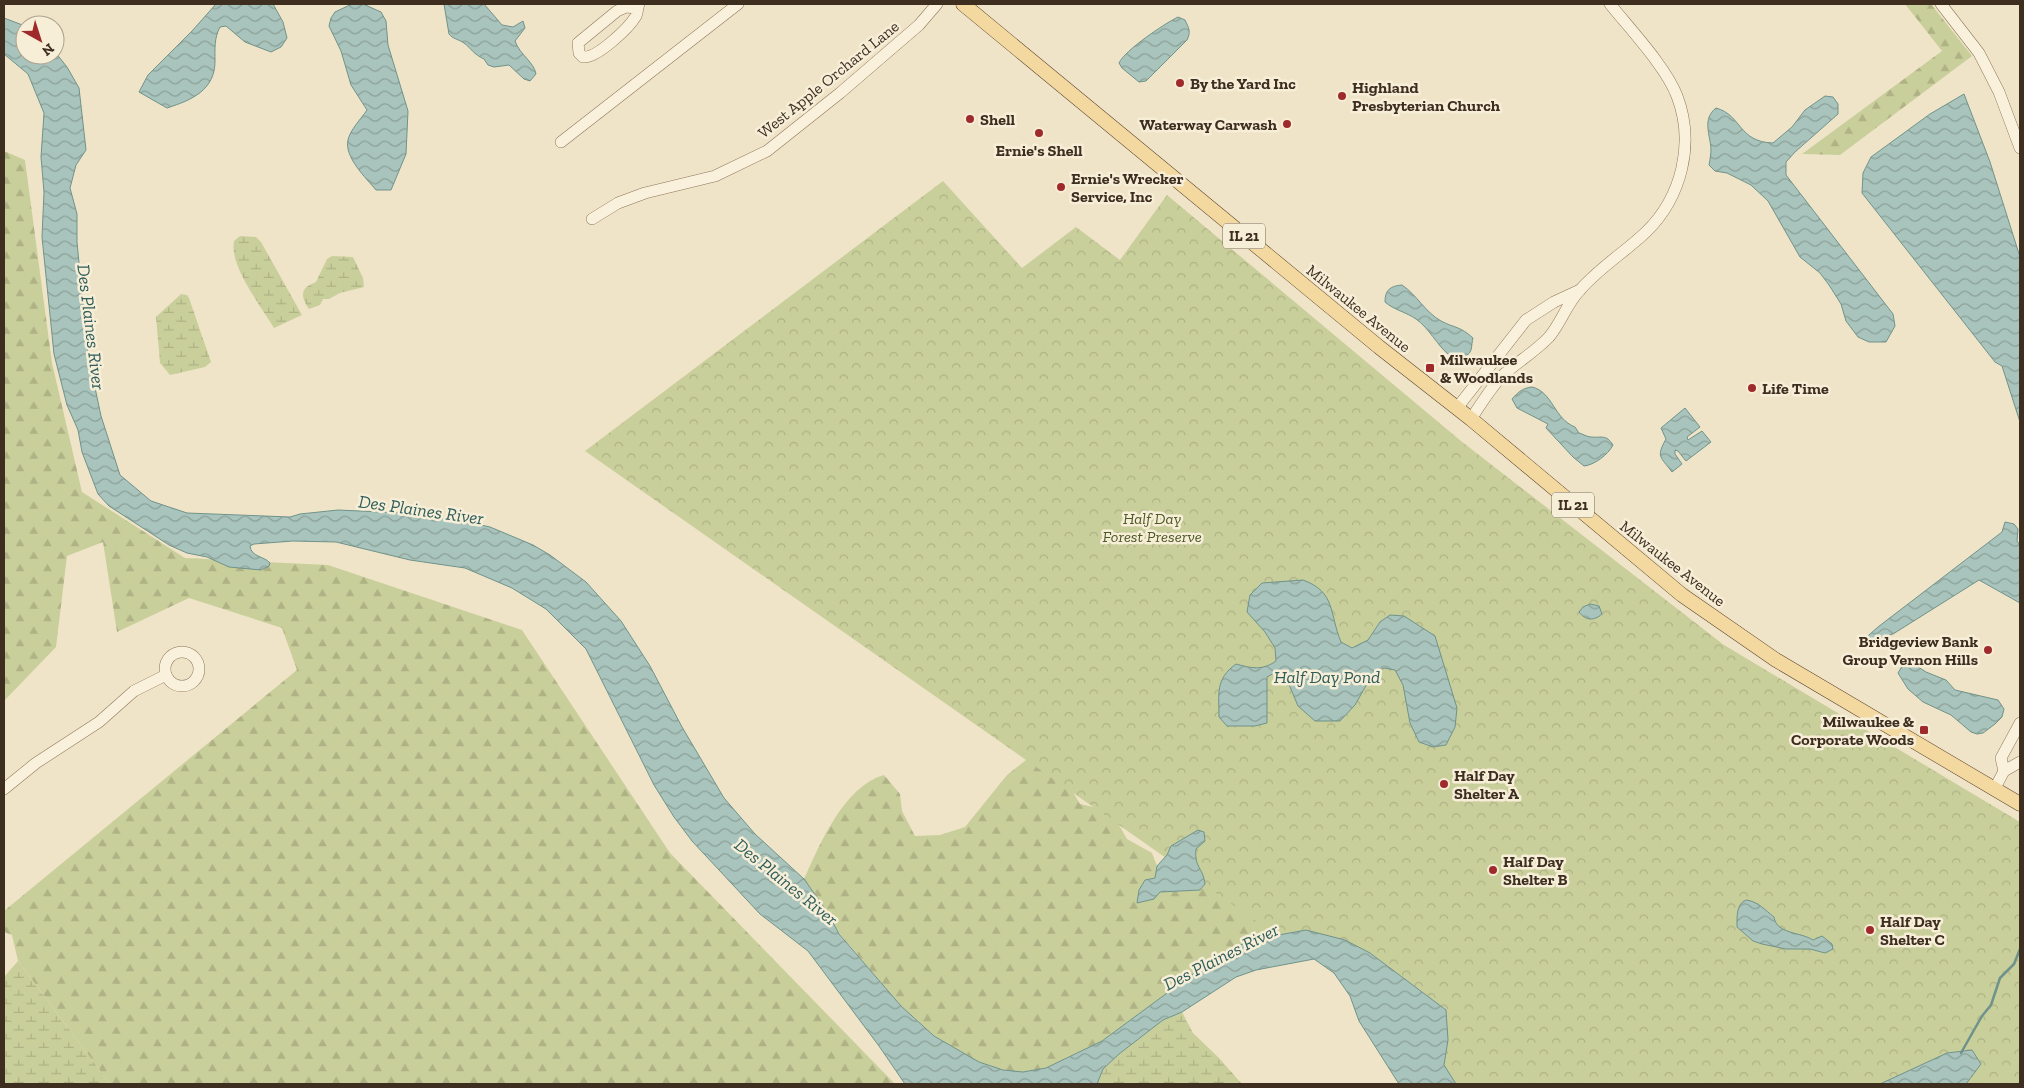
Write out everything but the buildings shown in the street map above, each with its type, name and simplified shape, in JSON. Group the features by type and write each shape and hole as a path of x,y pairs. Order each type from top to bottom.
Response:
{"main road":[{"name":"Milwaukee Avenue","path":"963,4 1379,347 1471,419 1637,559 1731,630 1776,660 2020,804"}],"street":[{"path":"561,142 738,4"},
{"name":"West Apple Orchard Lane","path":"592,219 607,209 645,193 715,176 767,151 833,99 920,25 937,4"},
{"path":"1471,419 1487,394 1503,375 1550,336 1580,290 1647,231 1659,218 1674,194 1685,152 1683,119 1672,85 1610,4"},
{"path":"1941,4 1979,52 1999,92 2020,148"},
{"path":"638,6 635,18 613,40 592,56 583,57 579,53 578,43 617,11 626,7 638,6"},
{"path":"1457,408 1526,320 1554,302 1580,290"},
{"path":"4,789 36,763 99,722 134,691 166,675"},
{"path":"2004,771 2001,758 2020,723"},
{"path":"1995,788 2004,771 2020,762"}],"green space":[{"path":"1905,4 1931,4 1972,56 1840,155 1802,154 1942,51"},
{"path":"4,151 25,160 52,363 82,492 185,558 328,565 522,630 670,853 895,1084 110,1084 18,961 12,935 4,932 4,911 297,670 282,628 189,598 117,632 103,542 67,556 56,647 4,701"},
{"name":"Half Day Forest Preserve","path":"943,181 1022,268 1076,227 1120,260 1167,195 1461,441 1724,645 2020,822 2020,1084 1431,1084 1346,961 1286,942 585,451"},
{"path":"240,236 256,237 261,242 302,315 274,328 247,286 236,262 234,241"},
{"path":"332,256 353,257 363,278 364,287 340,293 329,299 323,299 320,305 309,309 304,301 304,290 310,284 316,282 327,259"},
{"path":"181,294 187,295 189,298 211,362 205,367 170,375 160,363 156,317"},
{"path":"1045,745 1080,804 1102,809 1114,816 1127,839 1152,853 1157,866 1154,899 1160,892 1200,890 1205,884 2020,822 2020,1084 1420,989 1251,940 1216,957 1102,1041 1046,1068 1023,1072 1003,1070 979,1062 934,1036 901,1006 839,933 828,913 804,879 835,818 857,791 870,781 884,775 900,794 902,811 915,836 940,835 965,827 1007,775"},
{"path":"18,961 110,1084 4,1084 4,977"},
{"path":"1182,1012 1193,1033 1242,1084 1097,1084 1103,1069 1119,1054 1163,1020"}],"water":[{"path":"216,4 273,4 283,22 287,38 281,47 271,52 245,42 226,26 220,27 216,39 214,71 206,87 200,92 185,101 167,108 139,92 148,75"},
{"path":"352,4 363,4 381,12 386,21 388,45 408,111 406,154 391,190 376,190 357,167 349,153 348,140 351,132 367,110 351,85 341,51 329,26 335,12"},
{"path":"444,4 484,4 502,25 513,27 523,21 525,28 515,41 533,66 536,74 530,81 524,79 509,65 494,67 488,65 484,59 464,43 449,34"},
{"path":"1178,17 1185,20 1188,25 1187,40 1146,81 1139,82 1122,68 1119,63 1129,51 1155,31"},
{"path":"4,18 15,22 15,63 4,54"},
{"name":"Des Plaines River","path":"65,64 79,88 86,150 76,165 70,188 77,214 77,242 88,355 101,416 120,475 151,501 187,513 290,517 300,514 338,510 403,513 463,521 490,527 533,545 550,555 586,582 621,621 650,666 682,727 724,798 755,834 804,879 828,913 839,934 901,1006 934,1036 979,1062 1003,1070 1023,1072 1046,1068 1102,1041 1216,957 1251,940 1306,930 1345,940 1370,953 1446,1010 1448,1040 1444,1065 1456,1084 1399,1084 1359,1021 1350,996 1334,973 1314,959 1256,970 1236,977 1182,1012 1163,1020 1103,1069 1097,1084 905,1084 808,951 760,914 692,841 654,785 586,649 546,609 512,588 465,568 410,560 336,542 293,541 254,544 250,546 251,550 270,563 269,566 261,570 229,567 207,557 187,553 169,545 109,506 98,494 82,452 78,430 67,405 54,354 42,237 44,192 41,157 44,113 28,74 17,65"},
{"path":"1964,94 1990,162 2020,257 2020,422 2002,366 1995,362 1862,193 1863,173 1871,157 1930,114"},
{"path":"1825,96 1833,97 1838,104 1838,114 1786,162 1786,175 1893,314 1895,326 1886,342 1869,342 1858,337 1846,321 1841,304 1829,285 1820,273 1800,257 1768,201 1751,185 1727,173 1715,171 1709,165 1711,149 1708,122 1709,117 1716,108 1731,116 1753,138 1773,143 1792,127 1805,110"},
{"path":"1402,285 1435,317 1461,329 1473,338 1471,350 1467,355 1461,358 1451,356 1421,323 1385,302 1389,289"},
{"path":"1532,387 1545,394 1562,418 1575,427 1579,433 1590,437 1604,437 1608,439 1613,445 1608,452 1596,462 1584,466 1573,457 1546,428 1548,424 1517,408 1512,399 1526,388"},
{"path":"1685,408 1700,427 1687,437 1688,440 1702,431 1711,442 1686,461 1675,450 1675,454 1682,464 1672,472 1662,459 1660,453 1666,439 1661,428"},
{"path":"2005,522 2014,524 2018,529 2017,541 2020,545 2020,603 1979,580 1893,634 1869,644 1861,645 1861,642 1878,627 2002,532"},
{"name":"Half Day Pond","path":"1303,580 1314,585 1326,597 1341,642 1352,648 1368,640 1380,622 1390,615 1404,616 1435,636 1457,708 1455,727 1446,745 1433,747 1419,742 1410,723 1403,685 1395,670 1384,668 1372,675 1355,705 1340,721 1315,721 1298,706 1285,675 1278,671 1267,677 1267,723 1255,726 1227,726 1219,717 1221,681 1229,670 1236,664 1261,667 1276,661 1275,648 1265,632 1247,612 1250,595 1262,583"},
{"path":"1590,604 1599,606 1602,614 1590,619 1584,617 1579,612 1583,607"},
{"path":"1904,663 1915,665 1926,672 1946,680 1955,690 1998,700 2004,709 2002,717 1983,733 1971,732 1951,715 1923,702 1908,689 1898,673"},
{"path":"1198,830 1204,832 1205,841 1196,849 1197,864 1205,884 1200,890 1160,892 1154,899 1137,903 1139,890 1145,880 1155,878 1157,866 1167,855 1171,846"},
{"path":"1746,900 1754,902 1764,909 1774,917 1779,927 1784,930 1813,940 1822,936 1832,944 1833,949 1825,953 1810,949 1786,949 1753,941 1737,927 1737,915 1740,904"},
{"path":"1972,1050 1981,1064 1966,1084 1880,1084 1947,1053"}],"waterway":[{"path":"1961,1053 1982,1016 1991,1005 2000,978 2014,964 2020,949"}],"place":[{"name":"By the Yard Inc","path":"1180,83"},
{"name":"Highland Presbyterian Church","path":"1342,96"},
{"name":"Shell","path":"970,119"},
{"name":"Waterway Carwash","path":"1287,124"},
{"name":"Ernie's Shell","path":"1039,133"},
{"name":"Ernie's Wrecker Service, Inc","path":"1061,187"},
{"name":"Milwaukee & Woodlands","path":"1430,368"},
{"name":"Life Time","path":"1752,388"},
{"name":"Bridgeview Bank Group Vernon Hills","path":"1988,650"},
{"name":"Milwaukee & Corporate Woods","path":"1924,730"},
{"name":"Half Day Shelter A","path":"1444,784"},
{"name":"Half Day Shelter B","path":"1493,870"},
{"name":"Half Day Shelter C","path":"1870,930"}]}
